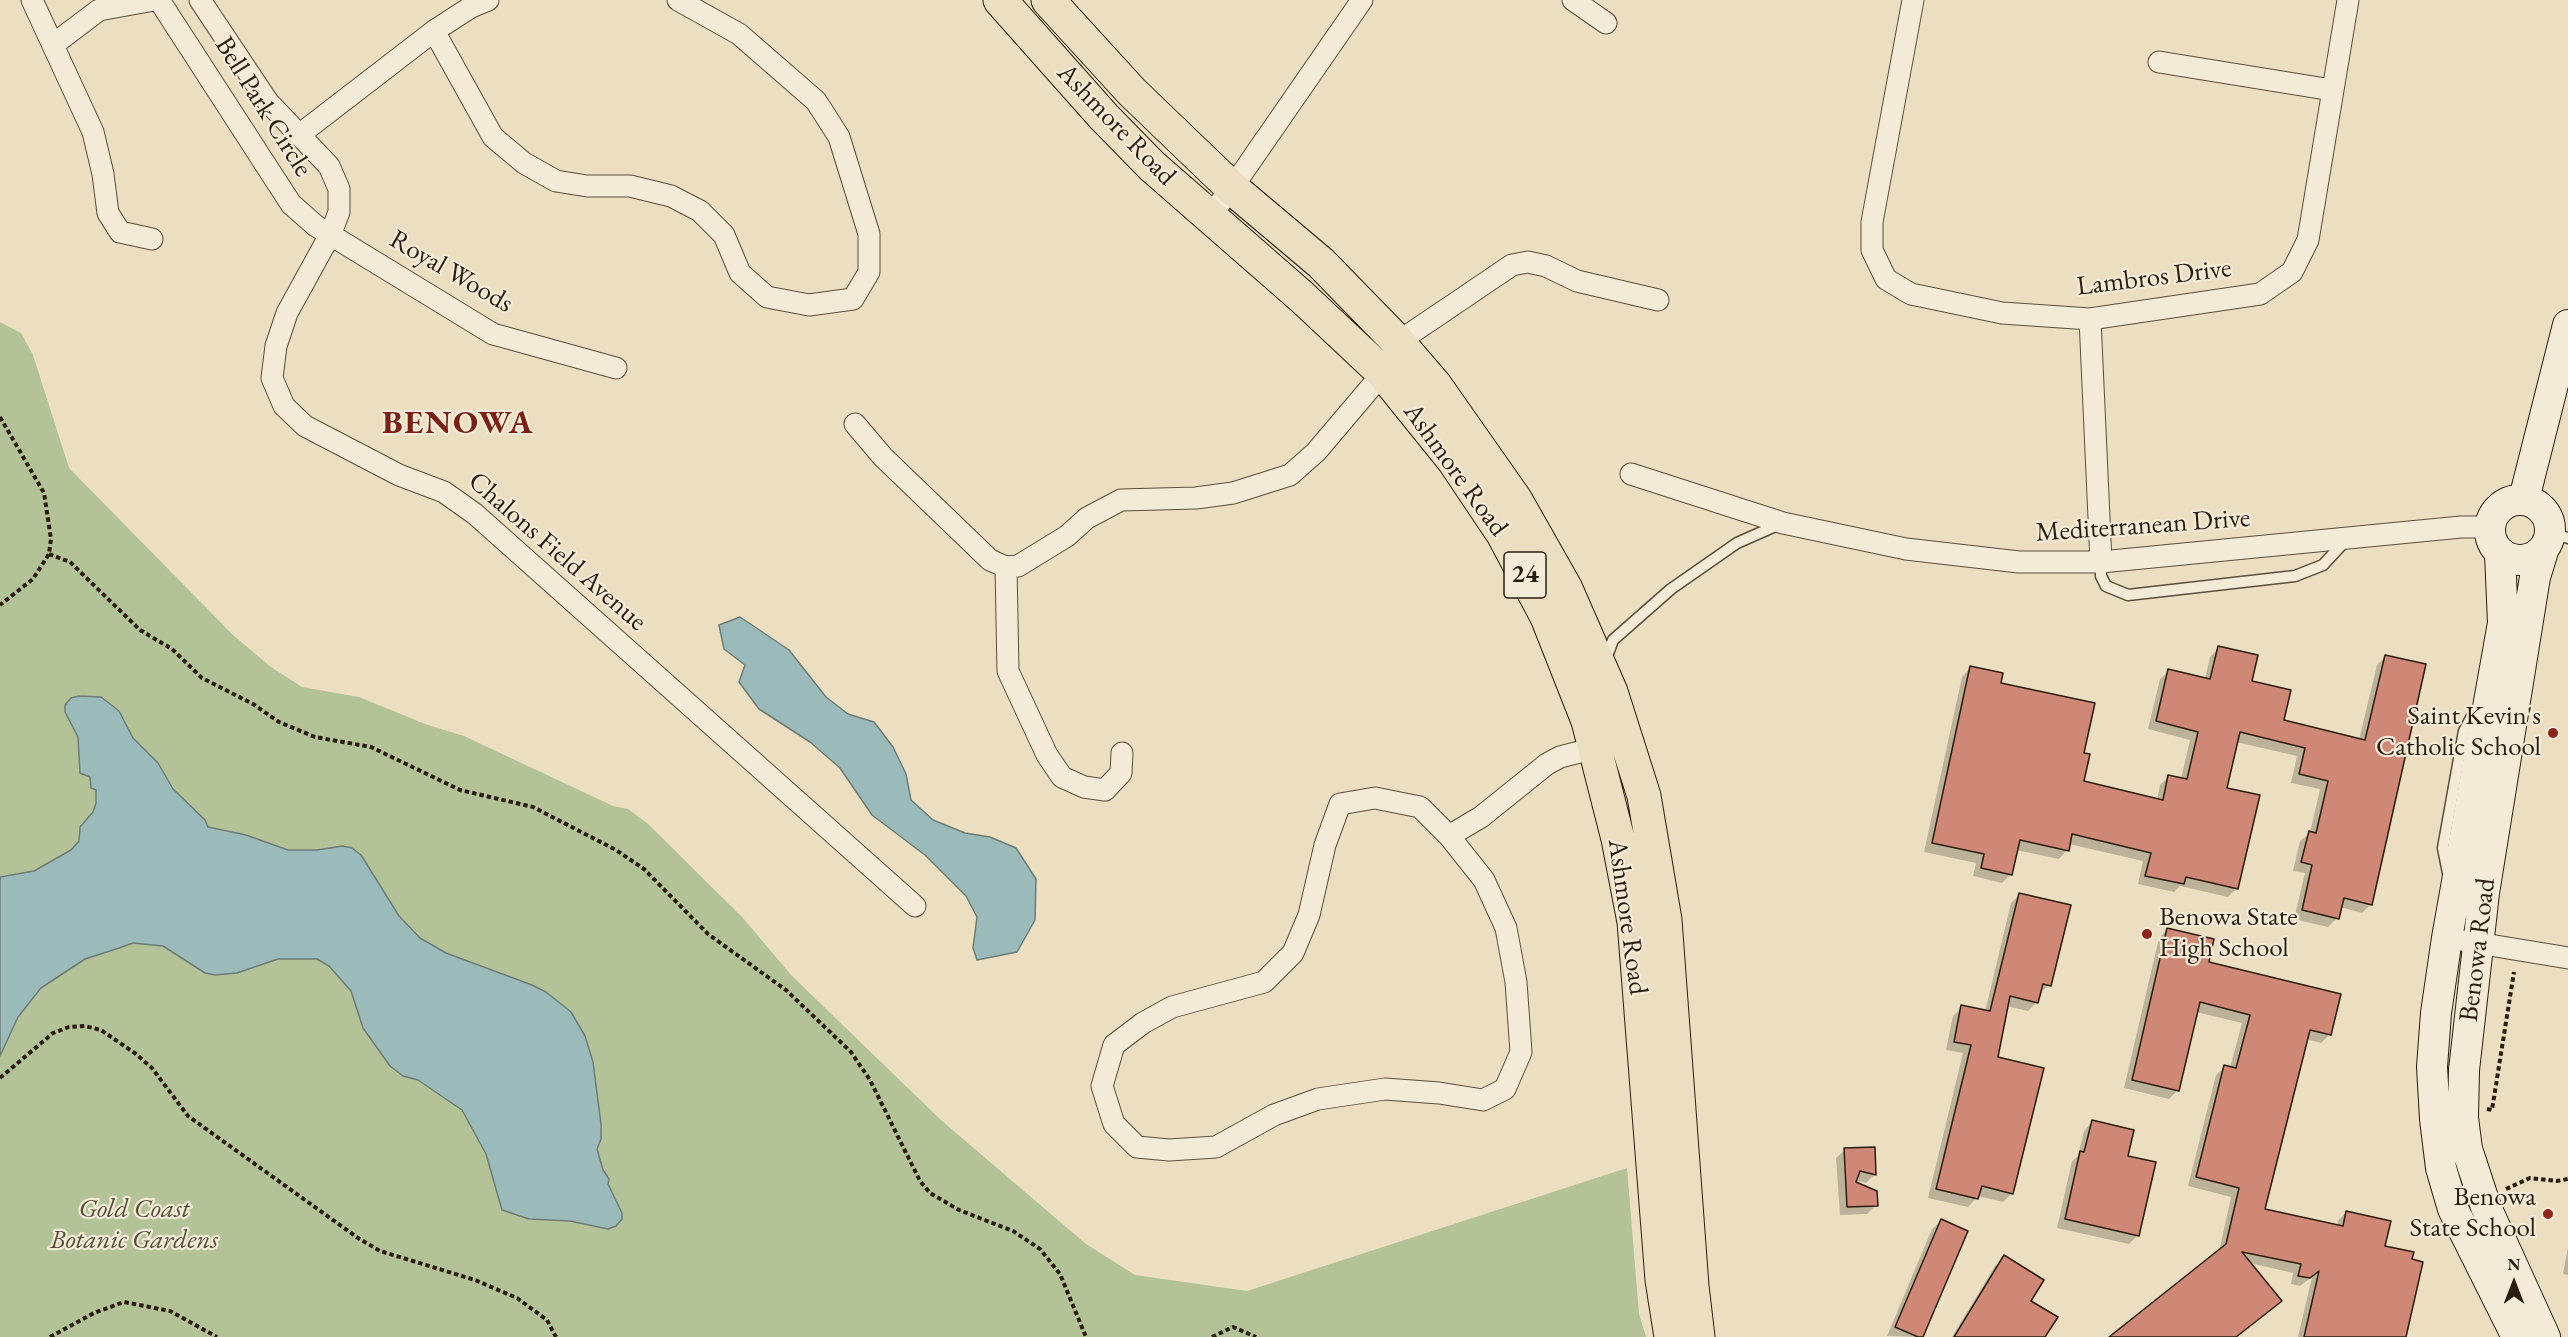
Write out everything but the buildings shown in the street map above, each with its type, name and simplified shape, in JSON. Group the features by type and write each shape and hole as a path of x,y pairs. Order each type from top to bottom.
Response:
{"main road":[{"name":"Ashmore Road","path":"1000,0 1104,117 1209,218 1302,297 1383,373 1455,461 1503,534 1547,617 1584,710 1595,748 1634,922 1662,1280 1671,1337"},
{"name":"Ashmore Road","path":"1048,0 1132,92 1232,188 1321,263 1398,342 1435,385 1515,499 1566,590 1602,671 1644,796 1665,920 1692,1286 1698,1337"},
{"path":"2524,500 2568,325"},
{"path":"2515,500 2524,500 2534,502 2548,516 2554,541 2535,556 2517,560 2495,540 2497,509 2515,500"},
{"name":"Benowa Road","path":"2495,540 2503,623 2447,938 2436,1013 2432,1067 2441,1168 2453,1209 2517,1337"},
{"name":"Benowa Road","path":"2545,1337 2486,1207 2467,1149 2463,1118 2464,1070 2484,893 2533,589 2554,541"}],"street":[{"path":"32,0 93,132 103,174 108,213 120,232 152,238"},
{"path":"54,44 99,10 154,0"},
{"name":"Bell Park Circle","path":"159,0 291,204 316,226 331,233"},
{"name":"Chalons Field Avenue","path":"200,0 268,102 329,166 339,189 339,212 331,233 287,313 276,346 272,378 285,406 305,426 399,475 444,492 476,514 915,906"},
{"path":"299,135 434,31 471,7 488,0"},
{"path":"434,31 493,137 524,163 556,181 587,186 630,186 671,196 700,211 724,235 740,273 767,297 809,305 853,299 869,272 869,234 839,137 816,101 739,34 678,0"},
{"path":"1209,218 1362,0"},
{"path":"1573,0 1606,23"},
{"name":"Lambros Drive","path":"1913,0 1872,222 1872,250 1886,279 1911,294 2002,313 2090,319 2260,294 2292,272 2308,240 2348,0"},
{"path":"2158,62 2332,90"},
{"name":"Royal Woods","path":"331,233 493,334 616,368"},
{"path":"1398,342 1512,265 1528,262 1546,266 1577,281 1659,300"},
{"path":"2090,319 2101,562"},
{"path":"855,424 884,457 990,560 1006,567 1018,566 1067,536 1087,518 1121,500 1206,497 1233,493 1290,475 1316,452 1383,373"},
{"name":"Mediterranean Drive","path":"1631,474 1783,523 1906,549 2019,562 2101,562 2461,527 2495,540"},
{"path":"1006,567 1008,671 1047,755 1062,777 1084,787 1105,790 1121,772 1122,753"},
{"path":"1449,836 1481,817 1546,764 1560,757 1595,748"},
{"path":"1376,798 1420,807 1449,836 1484,880 1506,928 1516,982 1521,1052 1505,1089 1483,1100 1439,1093 1385,1089 1318,1099 1274,1115 1216,1147 1168,1150 1137,1147 1114,1125 1102,1086 1114,1045 1143,1023 1172,1007 1264,982 1293,953 1309,915 1325,845 1340,804 1376,798"},
{"path":"2447,938 2568,958"}],"lane":[{"path":"1602,671 1613,640 1671,590 1737,543 1783,523"},
{"path":"2101,562 2101,576 2106,586 2128,595 2295,576 2323,565 2348,538"}],"path":[{"path":"0,417 44,493 51,524 49,554 33,579 0,605"},
{"path":"49,554 70,562 126,619 172,649 202,678 253,704 279,722 315,737 371,747 460,790 533,807 616,850 644,869 708,934 786,990 851,1052 870,1080 920,1181 930,1193 959,1210 1013,1231 1046,1255 1060,1274 1086,1337"},
{"path":"2487,1109 2492,1110 2514,972"},
{"path":"0,1078 53,1033 69,1027 85,1026 101,1030 152,1068 188,1116 358,1238 399,1258 475,1280 517,1298 547,1320 556,1337"},
{"path":"2505,1189 2530,1178 2557,1181 2568,1179"},
{"path":"50,1337 94,1313 124,1302 170,1311 217,1337"},
{"path":"1212,1337 1233,1327 1256,1337"}],"green space":[{"name":"Gold Coast Botanic Gardens","path":"0,322 21,333 33,355 69,468 233,635 271,667 302,687 359,697 425,724 464,736 613,806 628,809 647,823 743,918 791,975 942,1121 1086,1244 1135,1275 1247,1291 1627,1168 1639,1314 1646,1337 0,1337"}],"water":[{"path":"740,617 789,650 826,697 848,714 874,722 893,747 906,774 911,800 933,820 965,833 990,837 1016,848 1036,879 1035,920 1017,952 977,960 973,948 977,917 966,896 925,855 872,815 840,768 810,742 759,709 739,682 745,665 724,649 719,625"},
{"path":"101,697 119,711 133,738 158,763 173,789 205,820 208,827 246,835 288,850 317,850 343,846 352,848 361,855 399,916 420,938 446,953 532,985 546,992 571,1012 585,1036 593,1062 601,1124 601,1139 597,1149 603,1170 609,1179 608,1184 622,1213 622,1219 616,1226 608,1229 570,1221 529,1219 502,1210 486,1154 462,1110 418,1080 403,1076 390,1066 363,1028 351,991 329,966 317,959 278,959 237,973 215,975 205,973 163,946 133,943 85,959 41,988 18,1017 0,1056 0,877 34,871 71,850 79,841 80,827 93,812 96,803 96,790 91,788 90,777 80,773 78,737 65,712 65,705 71,698"}],"place":[{"name":"Saint Kevin's Catholic School","path":"2553,733"},
{"name":"Benowa State High School","path":"2147,934"},
{"name":"Benowa State School","path":"2548,1214"}],"district":[{"name":"BENOWA","path":"458,424"}]}
